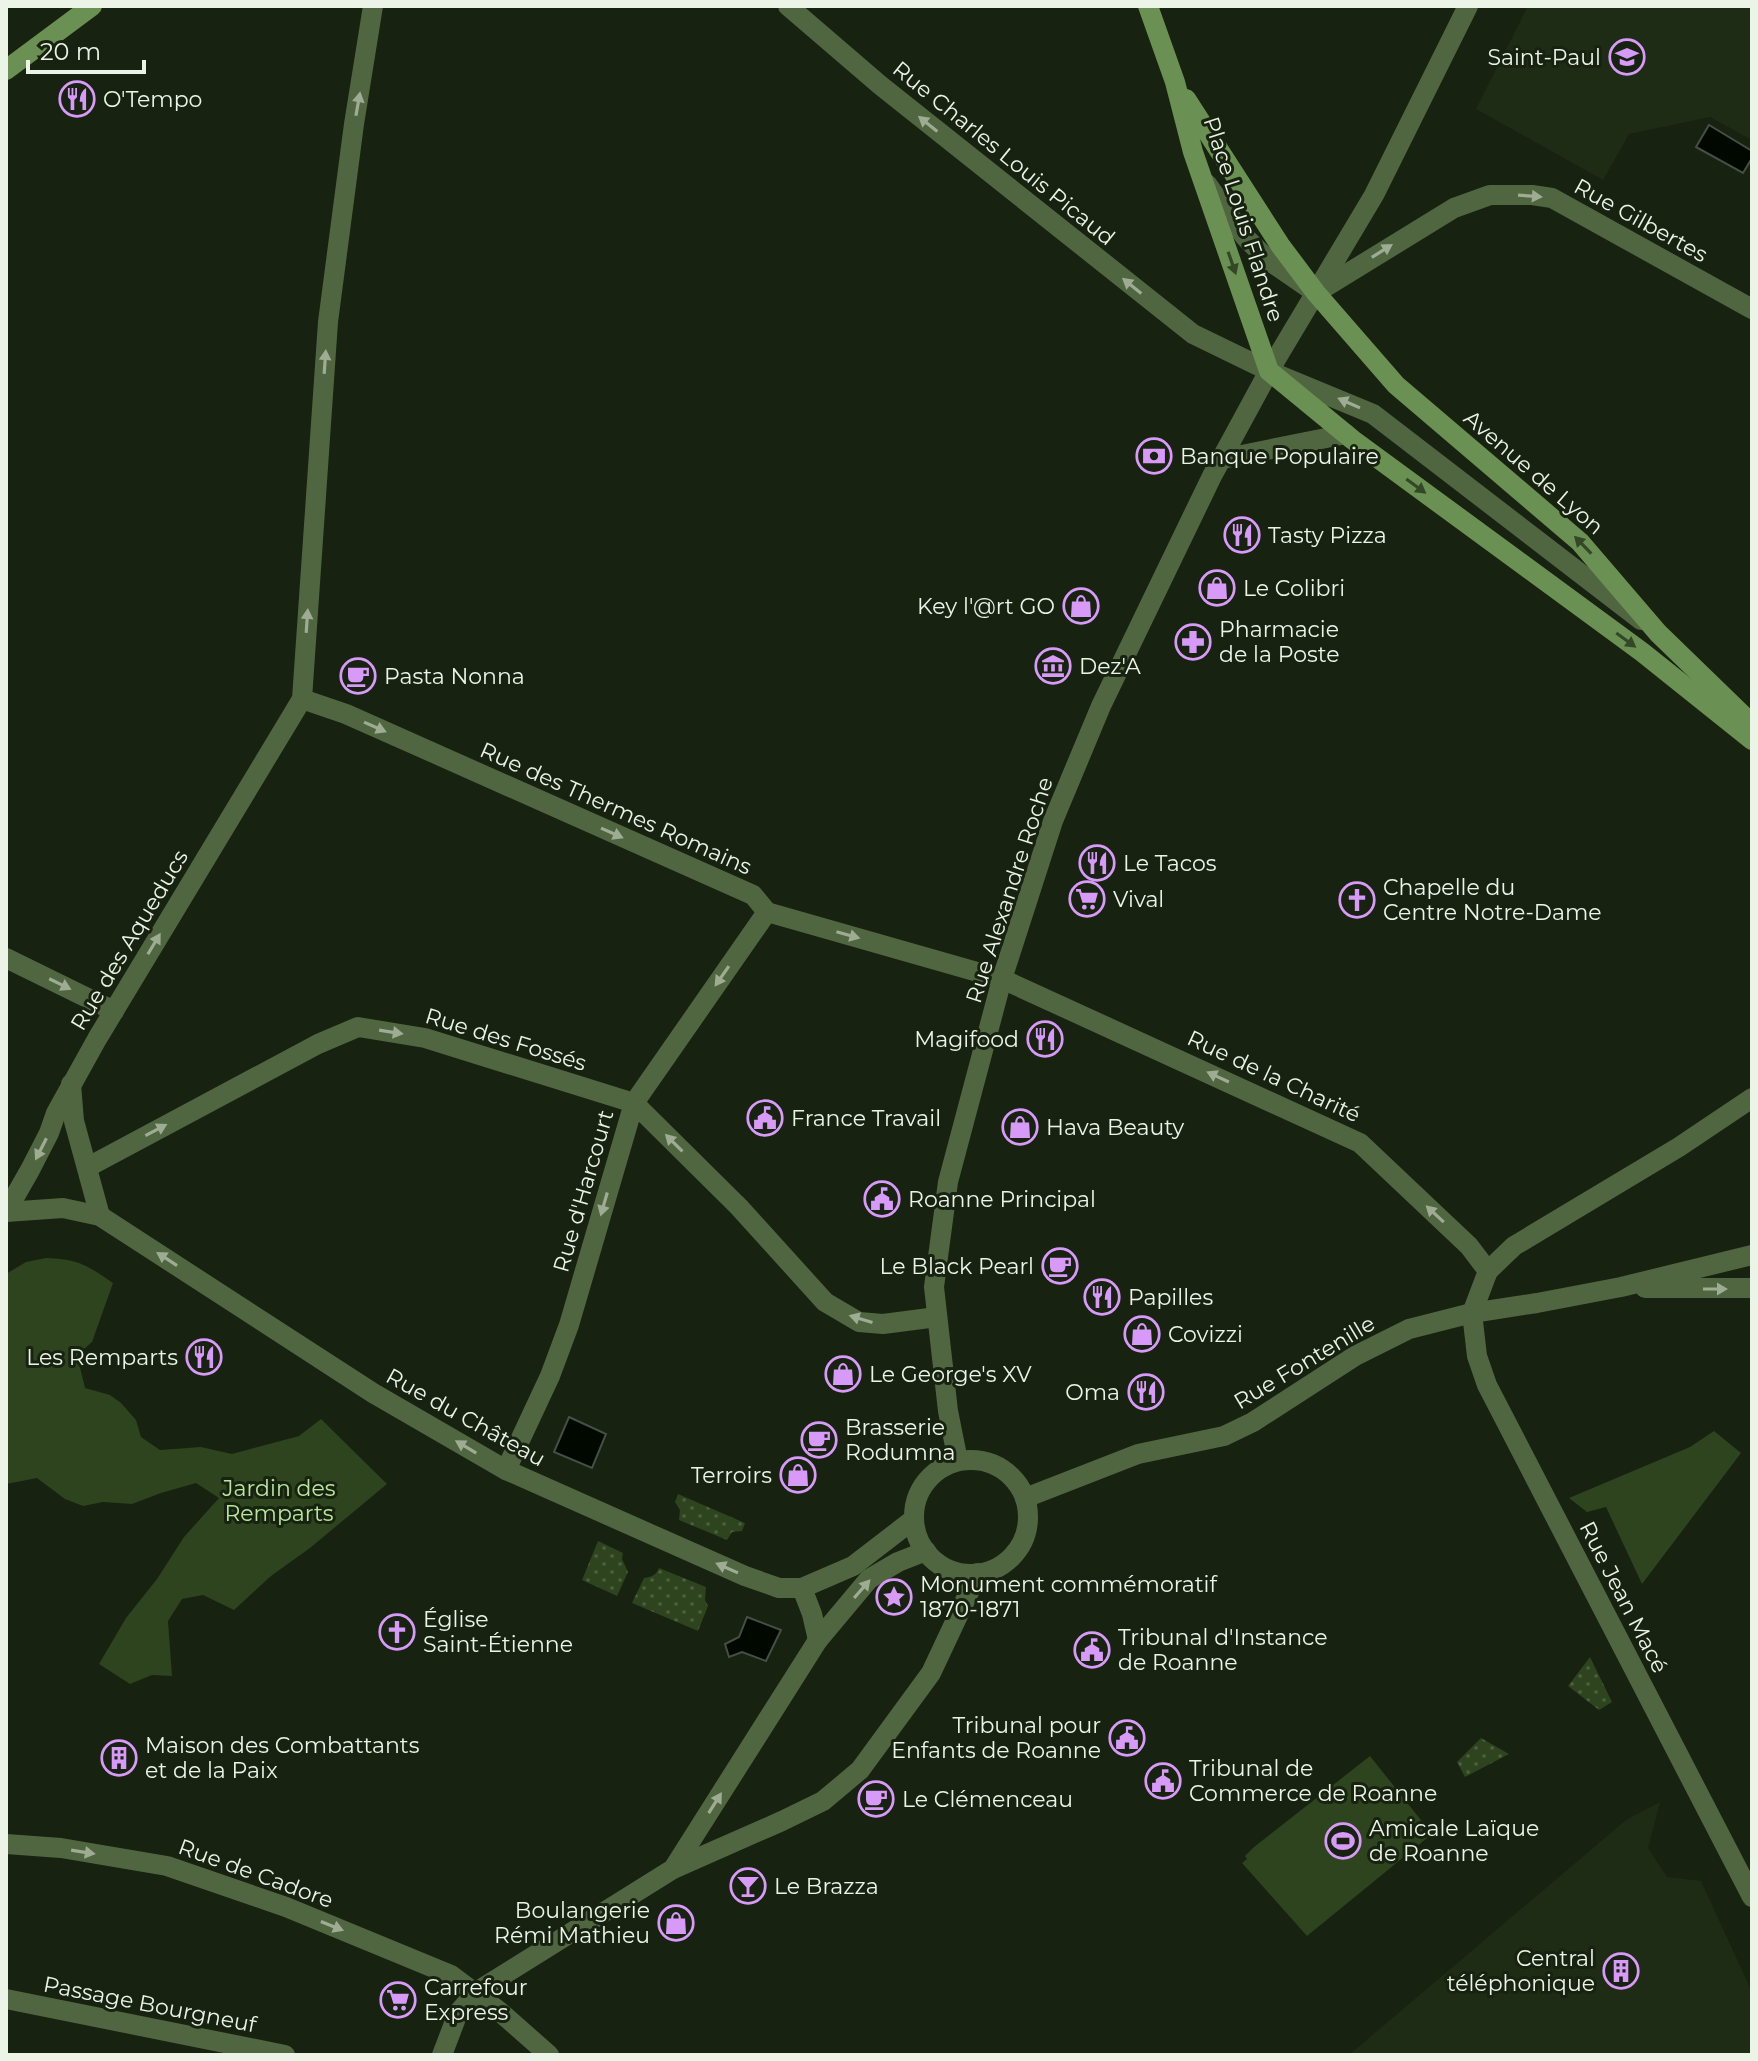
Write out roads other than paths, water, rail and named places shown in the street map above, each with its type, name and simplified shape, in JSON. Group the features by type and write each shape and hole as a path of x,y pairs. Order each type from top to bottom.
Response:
{"main road":[{"path":"6,70 92,6"},
{"path":"1148,6 1175,82"},
{"name":"Place Louis Flandre","path":"1175,82 1193,152 1269,371"},
{"name":"Avenue de Lyon","path":"1175,82 1247,196 1316,293 1396,385 1580,542 1658,633 1752,724"},
{"path":"1269,371 1346,434 1642,652 1752,740"}],"street":[{"path":"302,699 328,322 373,6"},
{"name":"Rue Charles Louis Picaud","path":"788,6 880,85 1193,334 1269,371"},
{"name":"Place Louis Flandre","path":"1269,371 1374,195 1468,6"},
{"path":"1201,176 1245,237 1268,260 1316,293"},
{"name":"Rue Gilbertes","path":"1454,208 1490,195 1552,198 1752,309"},
{"name":"Place Louis Flandre","path":"1316,293 1454,208"},
{"path":"1269,371 1373,414 1658,633"},
{"name":"Rue Alexandre Roche","path":"958,1461 948,1411 934,1287 948,1182 1002,979 1053,821 1101,706 1222,459 1269,371"},
{"path":"1222,459 1346,434"},
{"name":"Rue des Thermes Romains","path":"302,699 346,714 753,895 767,912 1002,979"},
{"name":"Rue des Aqueducs","path":"6,1212 71,1084 302,699"},
{"name":"Rue d'Harcourt","path":"506,1470 550,1376 569,1325 634,1103 767,912"},
{"path":"6,958 114,1011"},
{"name":"Rue de la Charité","path":"1002,979 1360,1143 1469,1246 1488,1271"},
{"name":"Rue des Fossés","path":"88,1167 318,1044 358,1027 425,1038 634,1103 739,1207 825,1302 859,1322 883,1324 937,1317"},
{"path":"71,1084 74,1121 100,1216"},
{"path":"1472,1313 1488,1271 1514,1246 1679,1147 1752,1098"},
{"name":"Rue du Château","path":"6,1212 63,1208 100,1216 373,1393 506,1470 745,1576 779,1588 802,1588"},
{"name":"Rue Fontenille","path":"1025,1498 1138,1454 1224,1436 1253,1422 1355,1356 1409,1329 1472,1313 1621,1287 1752,1255"},
{"path":"1621,1287 1689,1290 1752,1288"},
{"name":"Rue Jean Macé","path":"1472,1313 1477,1356 1487,1385 1752,1897"},
{"path":"958,1461 991,1463 1017,1483 1025,1498 1028,1514 1020,1547 994,1569 978,1573 958,1572 940,1564 926,1551 918,1536 914,1519 921,1489 931,1476 958,1461"},
{"path":"818,1640 802,1588 853,1566 914,1519"},
{"path":"673,1869 818,1640 869,1579 898,1562 926,1551"},
{"path":"442,2055 458,2013 476,1992 673,1869 823,1801 860,1770 931,1673 978,1573"},
{"name":"Rue de Cadore","path":"6,1844 61,1848 167,1866 300,1912 451,1975 476,1992 549,2055"},
{"name":"Passage Bourgneuf","path":"6,1999 285,2055"}],"place":[{"name":"Saint-Paul","path":"1627,57"},
{"name":"O'Tempo","path":"77,99"},
{"name":"Banque Populaire","path":"1154,456"},
{"name":"Tasty Pizza","path":"1242,535"},
{"name":"Le Colibri","path":"1217,588"},
{"name":"Key l'@rt GO","path":"1081,606"},
{"name":"Pharmacie de la Poste","path":"1193,642"},
{"name":"Dez'A","path":"1053,666"},
{"name":"Pasta Nonna","path":"358,676"},
{"name":"Le Tacos","path":"1097,863"},
{"name":"Vival","path":"1087,899"},
{"name":"Chapelle du Centre Notre-Dame","path":"1357,900"},
{"name":"Magifood","path":"1045,1039"},
{"name":"France Travail","path":"765,1118"},
{"name":"Hava Beauty","path":"1020,1127"},
{"name":"Roanne Principal","path":"882,1199"},
{"name":"Le Black Pearl","path":"1060,1266"},
{"name":"Papilles","path":"1102,1297"},
{"name":"Covizzi","path":"1142,1334"},
{"name":"Les Remparts","path":"204,1357"},
{"name":"Le George's XV","path":"843,1374"},
{"name":"Oma","path":"1146,1392"},
{"name":"Brasserie Rodumna","path":"819,1440"},
{"name":"Terroirs","path":"798,1475"},
{"name":"Monument commémoratif 1870-1871","path":"894,1597"},
{"name":"Église Saint-Étienne","path":"397,1632"},
{"name":"Tribunal d'Instance de Roanne","path":"1092,1650"},
{"name":"Tribunal pour Enfants de Roanne","path":"1127,1738"},
{"name":"Maison des Combattants et de la Paix","path":"119,1758"},
{"name":"Tribunal de Commerce de Roanne","path":"1163,1781"},
{"name":"Le Clémenceau","path":"876,1799"},
{"name":"Amicale Laïque de Roanne","path":"1343,1841"},
{"name":"Le Brazza","path":"748,1886"},
{"name":"Boulangerie Rémi Mathieu","path":"676,1923"},
{"name":"Central téléphonique","path":"1621,1971"},
{"name":"Carrefour Express","path":"398,2000"}],"park label":[{"name":"Jardin des Remparts","path":"279,1500"}]}
